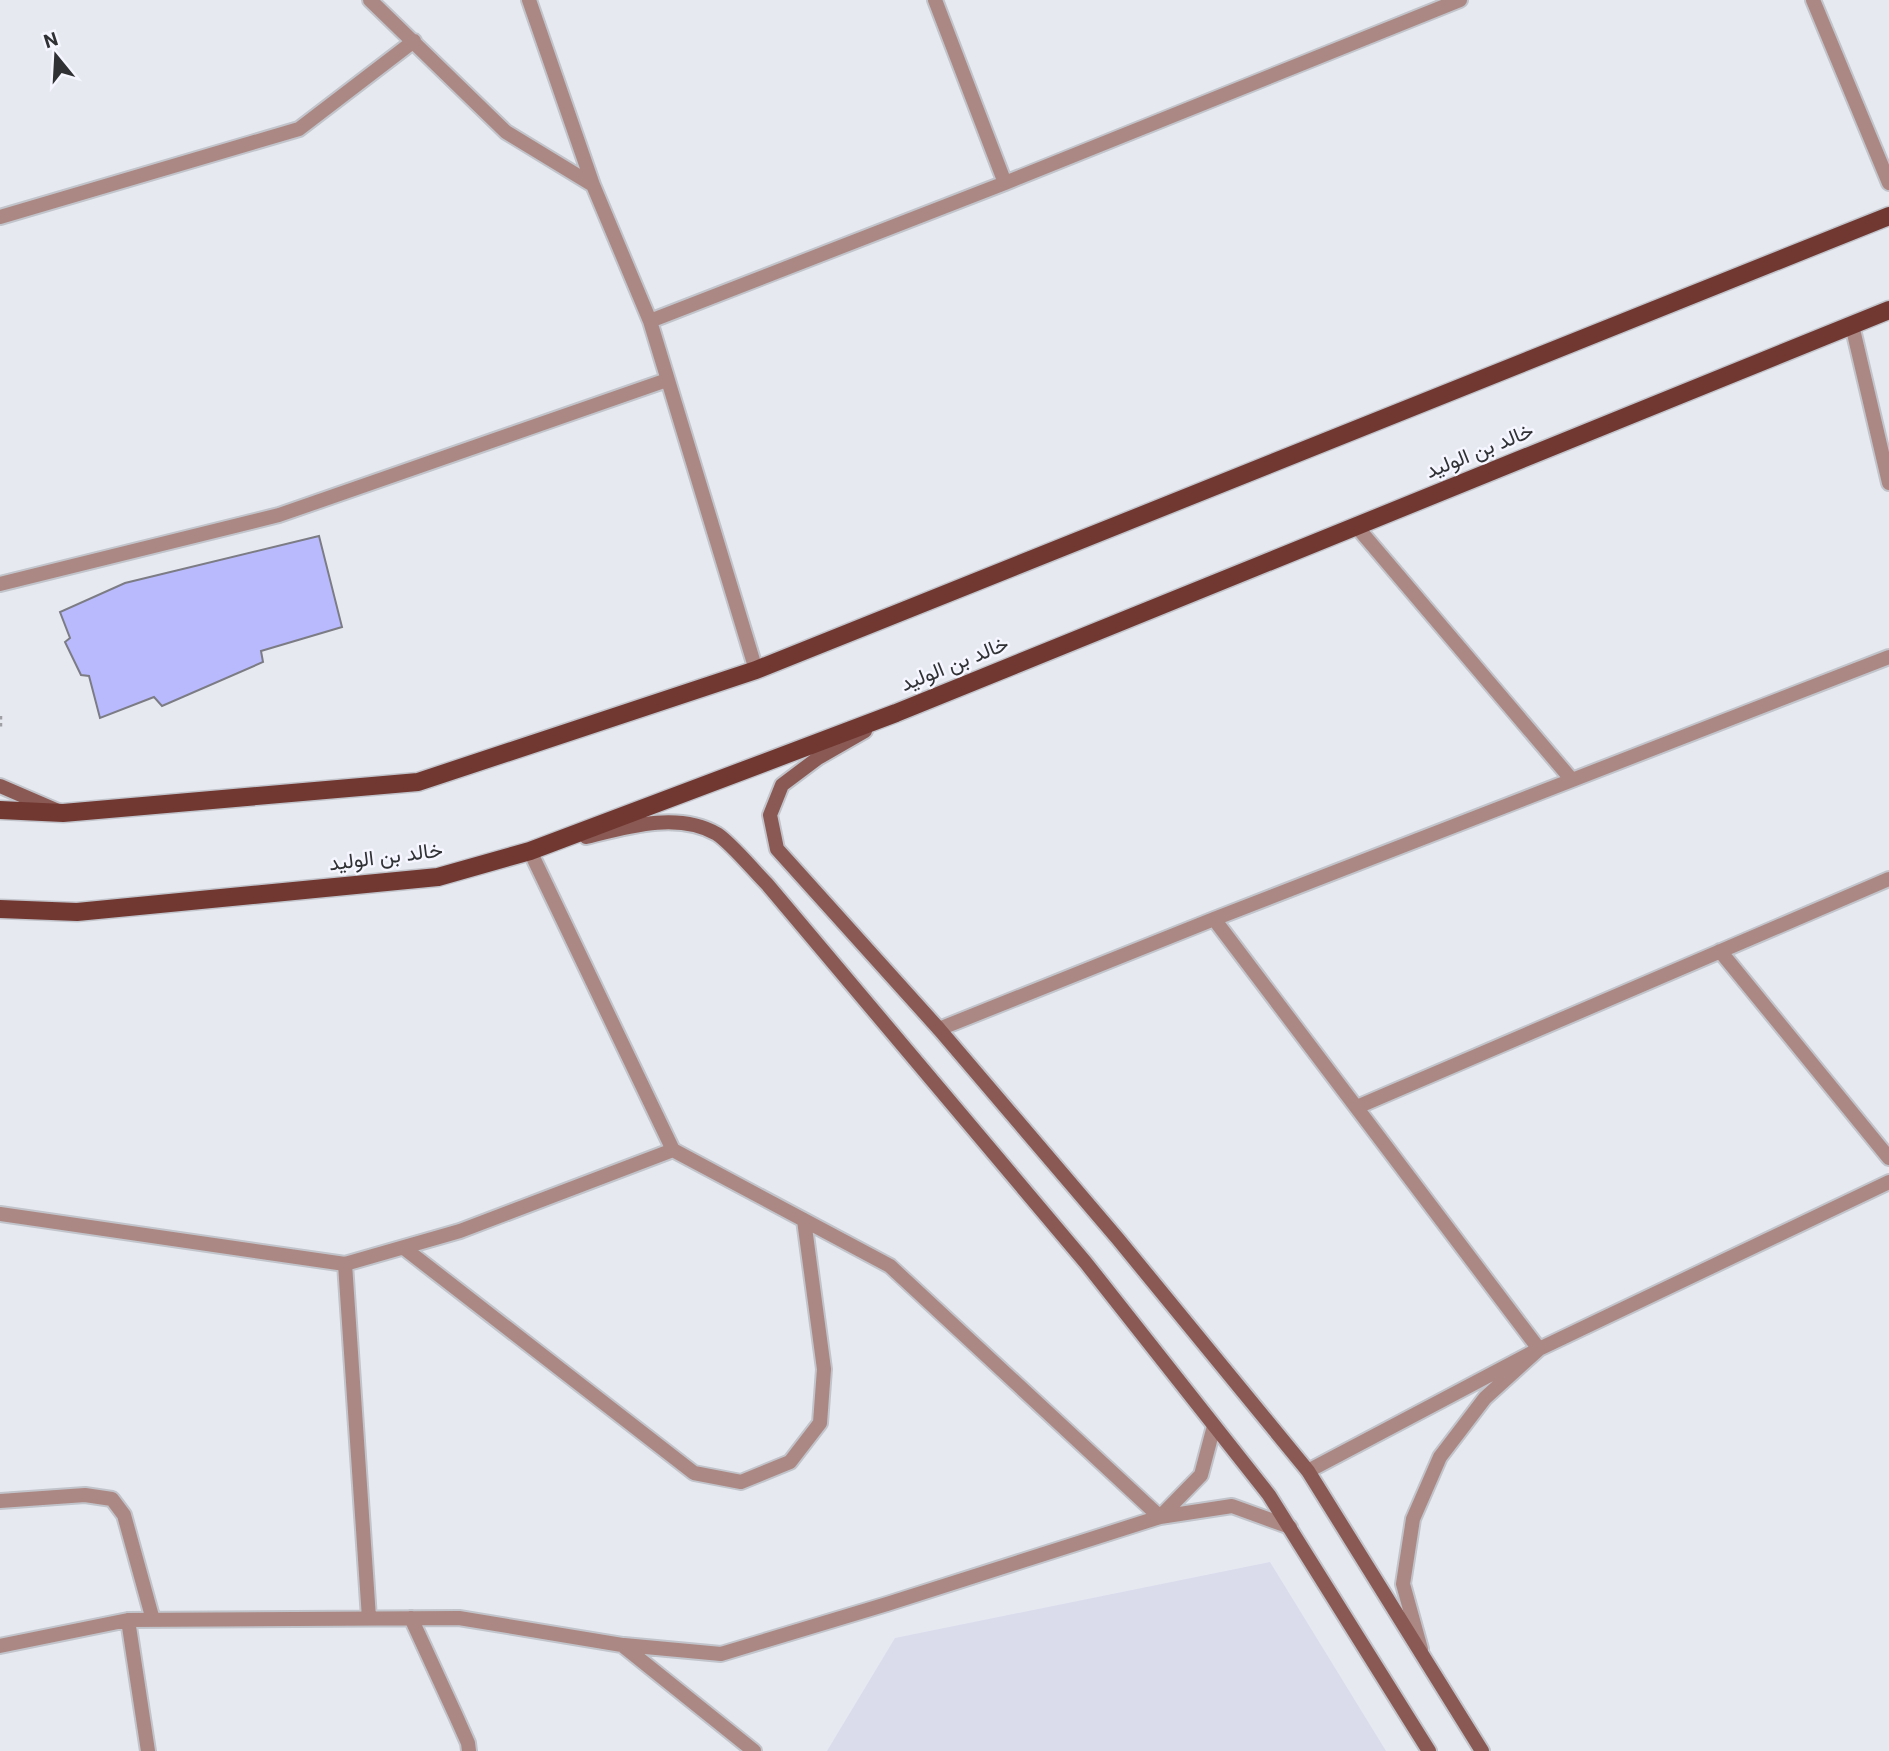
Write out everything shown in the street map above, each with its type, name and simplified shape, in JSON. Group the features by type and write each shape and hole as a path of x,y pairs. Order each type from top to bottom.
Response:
{"main road":[{"path":"0,810 63,813 418,782 756,670 1889,216"},
{"name":"خالد بن الوليد","path":"0,909 77,912 438,877 530,851 895,713 1889,310"},
{"path":"895,713 818,758 782,785 770,815 777,849 939,1029 1118,1239 1308,1471 1482,1751"},
{"path":"0,786 63,813"},
{"path":"530,851 641,823 689,824 718,834 766,884 1086,1263 1269,1495 1429,1751"}],"street":[{"path":"370,0 506,132 593,185"},
{"path":"529,0 593,185 650,321 756,670"},
{"path":"935,0 1005,183"},
{"path":"1813,0 1889,183"},
{"path":"650,321 1005,183 1453,1"},
{"path":"0,217 299,129 414,41"},
{"path":"1852,325 1889,483"},
{"path":"0,584 279,515 667,380"},
{"path":"1357,527 1572,780"},
{"path":"939,1029 1214,919 1889,657"},
{"path":"530,851 673,1150 890,1266 1160,1517"},
{"path":"1357,1107 1889,879"},
{"path":"1214,919 1539,1349"},
{"path":"1720,951 1889,1158"},
{"path":"0,1214 345,1264 460,1231 673,1150"},
{"path":"1308,1471 1539,1349 1889,1182"},
{"path":"404,1248 694,1473 741,1482 790,1462 820,1423 824,1368 804,1220"},
{"path":"345,1264 369,1618"},
{"path":"1424,1657 1403,1584 1413,1519 1440,1457 1485,1398 1539,1349"},
{"path":"1160,1517 1201,1475 1214,1426"},
{"path":"0,1501 85,1495 112,1499 124,1516 153,1620"},
{"path":"0,1646 128,1620 460,1618 622,1645 720,1654 1160,1517 1232,1506 1290,1527"},
{"path":"411,1618 460,1725 469,1751"},
{"path":"128,1620 148,1751"},
{"path":"622,1645 754,1751"}],"path":[{"path":"0,716 0,727"}],"shaded area":[{"path":"1270,1562 1386,1751 827,1751 895,1638"}],"building":[{"path":"319,536 342,627 261,651 263,662 162,706 154,697 100,718 89,676 81,675 65,642 70,638 60,612 125,583"}]}
